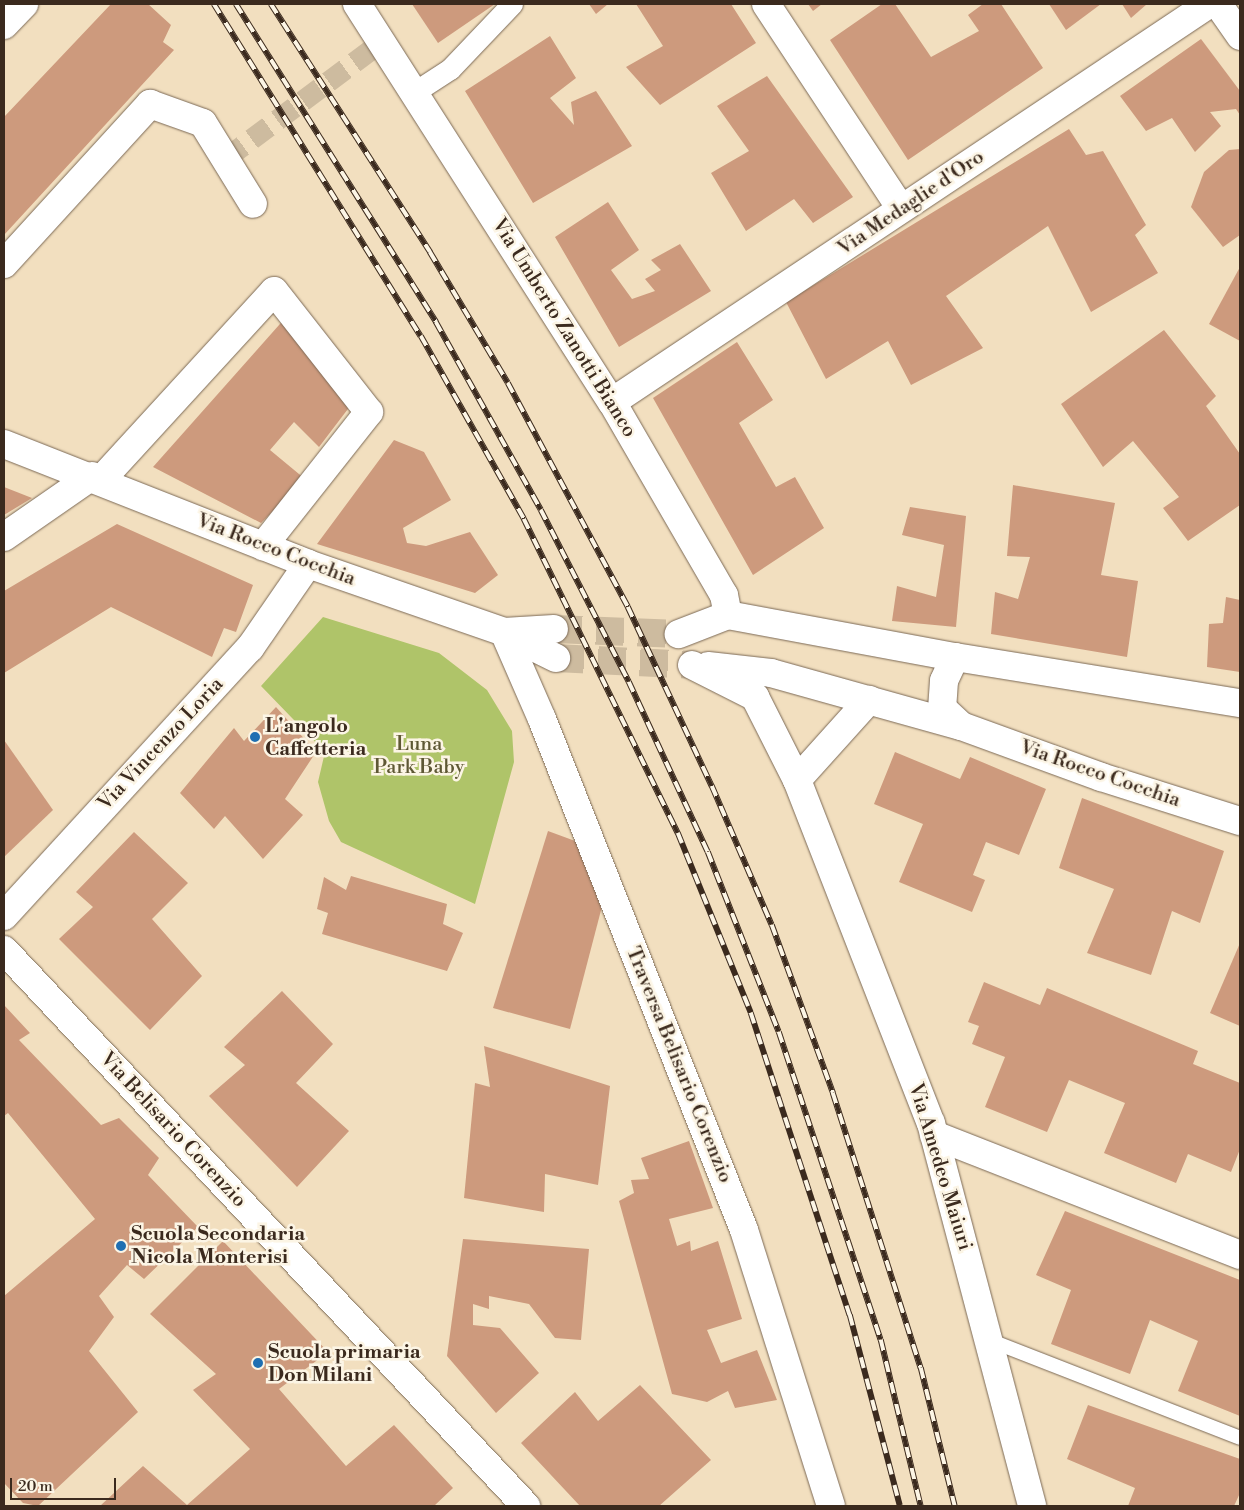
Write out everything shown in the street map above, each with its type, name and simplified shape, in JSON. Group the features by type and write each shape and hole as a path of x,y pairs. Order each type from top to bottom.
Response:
{"street":[{"path":"4,25 24,4"},
{"name":"Via Umberto Zanotti Bianco","path":"358,4 413,93 612,402 724,595 728,615"},
{"path":"413,93 450,69 512,4"},
{"path":"766,4 901,209"},
{"name":"Via Medaglie d'Oro","path":"612,402 1209,4"},
{"path":"1218,4 1240,36"},
{"path":"4,264 150,104 203,123 253,204"},
{"path":"4,537 96,478 274,291 368,412 263,546"},
{"name":"Via Rocco Cocchia","path":"4,444 96,478 308,564 504,632 554,629"},
{"name":"Via Vincenzo Loria","path":"4,916 250,648 308,564"},
{"path":"679,634 728,615 955,657 1240,703"},
{"path":"504,632 556,658"},
{"name":"Traversa Belisario Corenzio","path":"504,632 542,719 744,1230 831,1506"},
{"name":"Via Rocco Cocchia","path":"955,657 944,681 942,708 961,726"},
{"name":"Via Rocco Cocchia","path":"692,665 771,673 961,726 1102,777 1240,821"},
{"name":"Via Amedeo Maiuri","path":"692,665 755,698 797,780 934,1135 1032,1506"},
{"path":"797,780 869,700"},
{"name":"Via Belisario Corenzio","path":"4,950 526,1506"},
{"path":"934,1135 1240,1255"}],"lane":[{"path":"989,1340 1240,1438"}],"green space":[{"name":"Luna Park Baby","path":"323,617 439,653 487,690 512,731 514,762 475,904 341,842 329,821 318,782 325,752 261,686"}],"building":[{"path":"111,4 148,4 171,25 163,42 174,50 4,235 4,117"},
{"path":"412,4 495,4 438,43"},
{"path":"589,4 608,4 596,14"},
{"path":"636,4 731,4 756,43 660,105 626,67 663,46"},
{"path":"808,4 822,4 813,11"},
{"path":"882,4 895,4 931,57 979,31 968,15 983,4 1001,4 1043,68 908,160 830,40"},
{"path":"1049,4 1101,4 1066,30"},
{"path":"1122,4 1147,4 1131,18"},
{"path":"550,36 576,78 550,98 574,125 571,102 596,91 632,146 533,203 465,91"},
{"path":"1201,39 1240,91 1240,115 1236,109 1210,112 1221,126 1195,152 1172,118 1146,131 1120,96"},
{"path":"767,76 853,197 813,223 794,199 746,231 711,173 749,151 717,106"},
{"path":"1069,129 1086,155 1103,151 1146,225 1135,235 1158,273 1091,312 1048,226 946,296 983,348 911,385 888,341 826,379 786,302"},
{"path":"1240,149 1240,235 1223,247 1191,207 1204,172 1229,150"},
{"path":"608,202 639,250 611,270 632,299 655,291 645,279 661,270 651,260 680,244 711,291 619,347 555,237"},
{"path":"1240,267 1240,341 1209,324"},
{"path":"287,316 354,401 319,447 294,422 270,450 305,479 261,523 153,467"},
{"path":"1164,330 1216,396 1206,406 1240,454 1240,505 1188,541 1163,508 1179,497 1133,441 1103,467 1061,404"},
{"path":"737,342 773,400 739,423 776,487 795,477 824,528 753,575 653,398"},
{"path":"394,440 424,452 451,500 403,528 407,543 426,546 470,532 498,575 475,593 317,544"},
{"path":"1013,485 1115,503 1101,575 1138,581 1127,657 991,634 995,592 1018,599 1030,557 1007,556"},
{"path":"4,487 32,498 4,515"},
{"path":"910,507 966,516 956,627 892,621 897,586 936,597 944,545 902,535"},
{"path":"117,524 253,585 236,632 224,628 212,657 111,607 4,673 4,591"},
{"path":"1226,597 1240,600 1240,672 1207,667 1209,624 1223,623"},
{"path":"276,707 316,752 285,799 303,815 263,859 225,816 214,829 180,793 234,728 244,741"},
{"path":"4,740 53,810 4,857"},
{"path":"895,752 960,779 970,757 1046,789 1019,855 986,842 973,875 985,880 972,912 899,882 923,824 874,804"},
{"path":"1082,798 1224,851 1200,923 1172,911 1151,975 1087,953 1114,889 1059,868"},
{"path":"548,831 586,845 605,895 570,1029 493,1008"},
{"path":"134,832 188,883 152,919 202,976 150,1030 59,939 93,907 76,892"},
{"path":"351,876 447,904 443,924 463,933 447,971 322,934 328,913 317,909 324,877 346,890"},
{"path":"1240,943 1240,1026 1210,1013"},
{"path":"984,982 1040,1005 1047,988 1198,1051 1193,1064 1240,1083 1240,1149 1231,1172 1188,1154 1176,1183 1104,1153 1125,1103 1069,1080 1047,1132 985,1107 1005,1057 972,1044 979,1026 968,1022"},
{"path":"282,991 333,1044 296,1083 349,1131 297,1187 209,1096 245,1065 224,1047"},
{"name":"Scuola Secondaria Nicola Monterisi","path":"4,1005 30,1033 19,1040 101,1125 119,1118 159,1158 148,1175 198,1227 144,1279 127,1265 99,1296 114,1317 89,1351 138,1412 38,1506 23,1503 4,1483 4,1296 95,1219 8,1113 4,1116"},
{"path":"484,1046 610,1086 598,1185 545,1174 544,1212 464,1198 475,1083 490,1087"},
{"path":"689,1141 713,1208 669,1219 677,1246 690,1241 691,1251 718,1241 742,1319 707,1330 721,1363 757,1350 777,1400 735,1408 728,1391 707,1402 672,1394 619,1201 634,1193 631,1180 649,1179 641,1158"},
{"path":"1065,1211 1240,1280 1240,1416 1178,1391 1198,1341 1150,1320 1130,1374 1051,1344 1071,1290 1036,1275"},
{"path":"463,1239 589,1249 581,1340 555,1338 529,1304 489,1296 489,1309 473,1304 473,1325 500,1328 539,1373 496,1413 447,1356"},
{"name":"Scuola primaria Don Milani","path":"223,1241 328,1352 279,1389 346,1466 394,1425 453,1488 434,1506 100,1506 143,1466 187,1505 250,1449 193,1390 216,1374 150,1314"},
{"path":"640,1385 711,1460 659,1506 580,1506 521,1443 575,1392 598,1421"},
{"path":"1088,1405 1240,1459 1240,1493 1234,1506 1128,1506 1135,1488 1067,1459"}],"tunnel":[{"path":"226,158 381,42"},
{"path":"554,629 679,634"},
{"path":"556,658 692,665"}],"railway":[{"path":"214,4 421,336 524,519 678,833 751,1013 850,1315 900,1506"},
{"path":"236,4 436,322 541,510 629,682 708,852 779,1032 881,1340 921,1506"},
{"path":"271,4 430,252 508,383 628,607 712,786 772,925 833,1093 921,1368 955,1506"}],"place":[{"name":"L'angolo Caffetteria","path":"255,737"},
{"name":"Scuola Secondaria Nicola Monterisi","path":"121,1246"},
{"name":"Scuola primaria Don Milani","path":"258,1363"}]}
